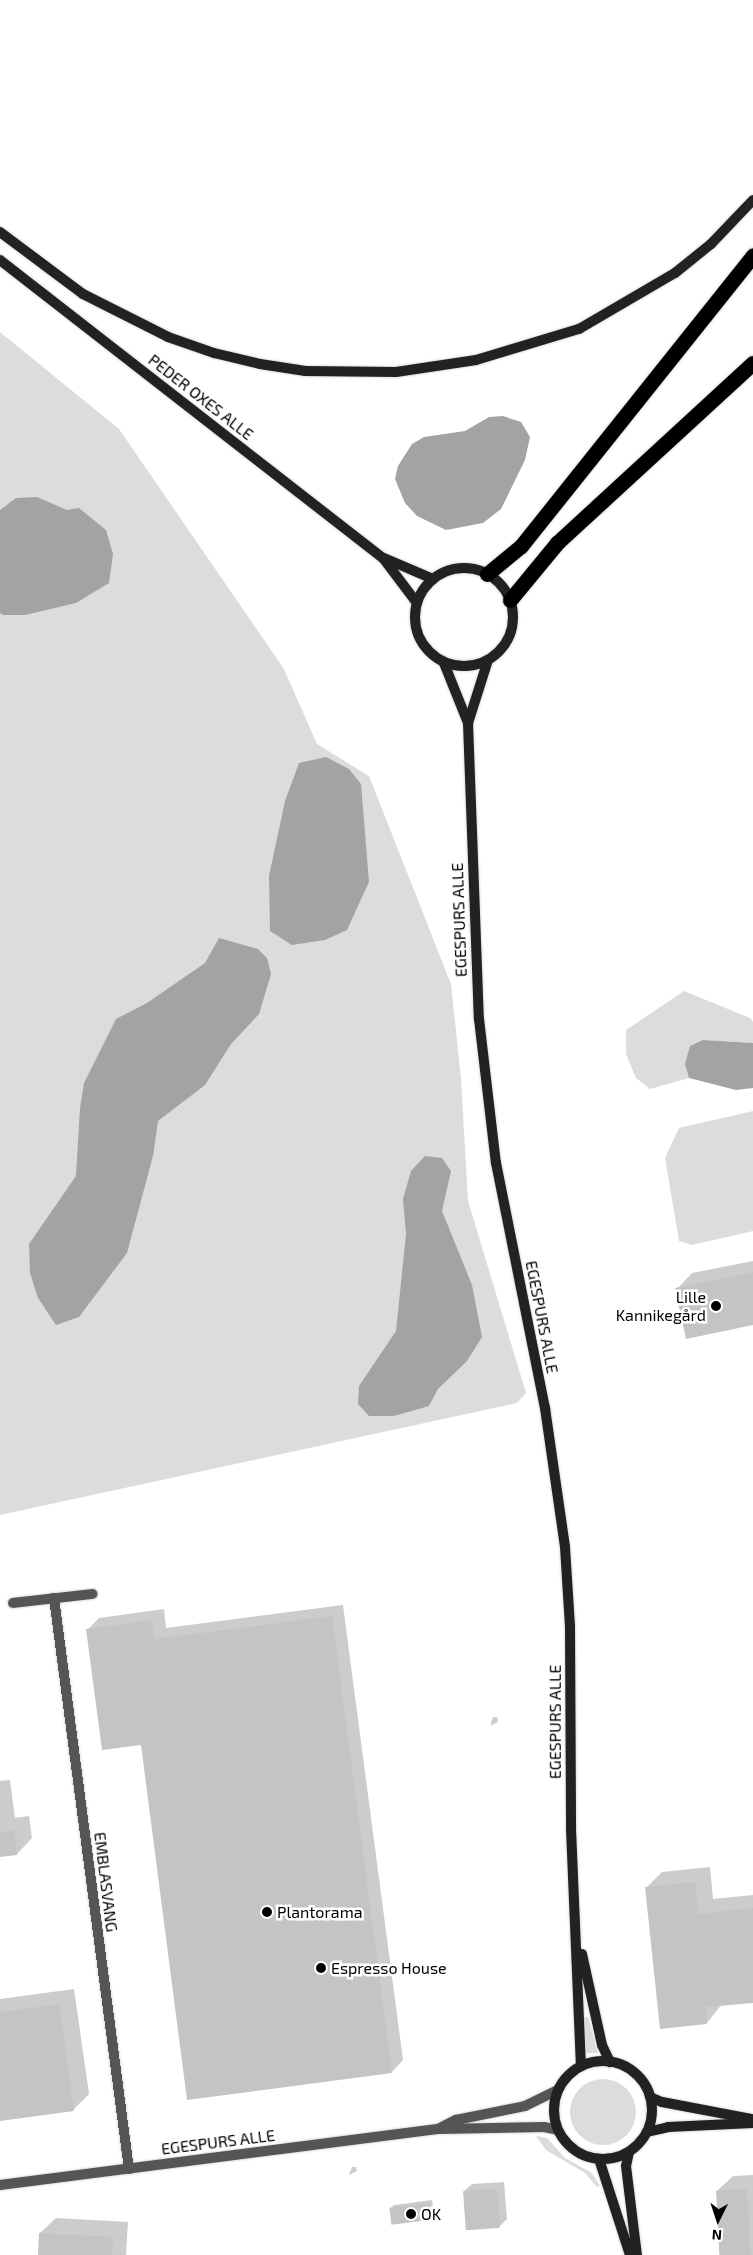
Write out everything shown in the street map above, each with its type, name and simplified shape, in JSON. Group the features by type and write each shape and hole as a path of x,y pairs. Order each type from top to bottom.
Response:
{"highway":[{"path":"487,574 521,546 753,255"},
{"path":"510,600 557,543 753,363"}],"street":[{"path":"0,232 83,294 168,337 260,364 305,371 396,372 476,360 580,328 675,272 711,244 753,200"},
{"name":"PEDER OXES ALLE","path":"0,260 383,558 417,603"},
{"name":"PEDER OXES ALLE","path":"383,558 433,579"},
{"path":"460,568 487,574 501,585 510,600 514,617 511,634 502,650 488,660 459,666 434,657 419,638 415,620 417,603 433,579 460,568"},
{"name":"EGESPURS ALLE","path":"488,660 468,723 473,924 488,1113 552,1446 565,1547 570,1626 571,1829 581,2066"},
{"name":"EGESPURS ALLE","path":"444,662 468,723"},
{"path":"13,1603 92,1594"},
{"name":"EMBLASVANG","path":"54,1598 129,2169"},
{"name":"EGESPURS ALLE","path":"575,1919 602,2045 610,2062"},
{"path":"629,2152 598,2159 574,2150 558,2130 554,2110 558,2090 572,2072 581,2066 610,2062 630,2069 638,2077 650,2097 651,2120 647,2132 629,2152 626,2166 637,2255"},
{"name":"EGESPURS ALLE","path":"439,2129 456,2120 526,2106 558,2090"},
{"path":"650,2097 662,2102 753,2119"},
{"path":"647,2132 668,2127 753,2123"},
{"name":"EGESPURS ALLE","path":"0,2185 439,2129 558,2130"},
{"path":"598,2159 630,2255"}],"shaded area":[{"path":"0,332 119,429 284,669 317,744 369,776 451,984 461,1079 468,1201 526,1393 517,1403 0,1515"},
{"path":"503,416 521,422 530,437 525,460 501,509 483,523 446,530 417,516 405,503 395,479 398,466 412,444 424,437 465,431 489,417"},
{"path":"37,497 67,510 79,508 106,530 113,554 109,583 76,603 25,615 3,615 0,613 0,510 16,498"},
{"path":"326,757 349,769 361,784 369,882 347,930 325,940 292,945 270,931 269,876 285,801 299,763"},
{"path":"219,938 258,949 267,958 271,974 259,1014 231,1044 205,1085 158,1121 153,1156 127,1253 79,1317 56,1325 38,1298 30,1273 29,1244 76,1176 80,1108 84,1083 116,1019 147,1003 205,963"},
{"path":"684,991 750,1018 753,1022 753,1043 703,1040 685,1063 689,1078 650,1089 636,1078 626,1054 626,1030"},
{"path":"703,1040 753,1043 753,1088 736,1090 689,1078 685,1064 690,1046"},
{"path":"753,1111 753,1231 692,1245 679,1241 665,1158 679,1128"},
{"path":"425,1156 442,1158 451,1171 442,1211 472,1285 482,1337 467,1361 438,1389 429,1406 394,1416 369,1416 358,1404 359,1386 396,1331 406,1234 403,1199 411,1171"},
{"path":"584,2017 588,2017 598,2053 586,2053"},
{"path":"603,2079 615,2082 626,2089 633,2100 636,2112 633,2124 626,2135 615,2142 603,2145 591,2142 580,2135 573,2124 570,2112 573,2100 580,2089 591,2082"},
{"path":"536,2136 547,2138 565,2158 592,2173 600,2186 597,2187 585,2173 546,2150"}],"building":[{"name":"Lille Kannikegård","path":"753,1272 753,1325 686,1339 675,1288"},
{"name":"Plantorama","path":"332,1616 392,2073 187,2100 141,1745 102,1750 86,1629 152,1620 155,1639"},
{"path":"14,1830 17,1855 0,1857 0,1832"},
{"path":"695,1882 698,1914 753,1908 753,2003 706,2007 707,2024 660,2029 645,1887"},
{"path":"59,2004 74,2111 0,2121 0,2012"},
{"path":"497,2189 500,2228 466,2230 463,2191"},
{"path":"747,2189 750,2255 719,2255 716,2191"},
{"path":"429,2203 431,2220 391,2225 389,2208"},
{"path":"39,2233 113,2237 112,2255 38,2255"}],"place":[{"name":"Lille Kannikegård","path":"716,1306"},
{"name":"Plantorama","path":"267,1912"},
{"name":"Espresso House","path":"321,1968"},
{"name":"OK","path":"411,2214"}]}
